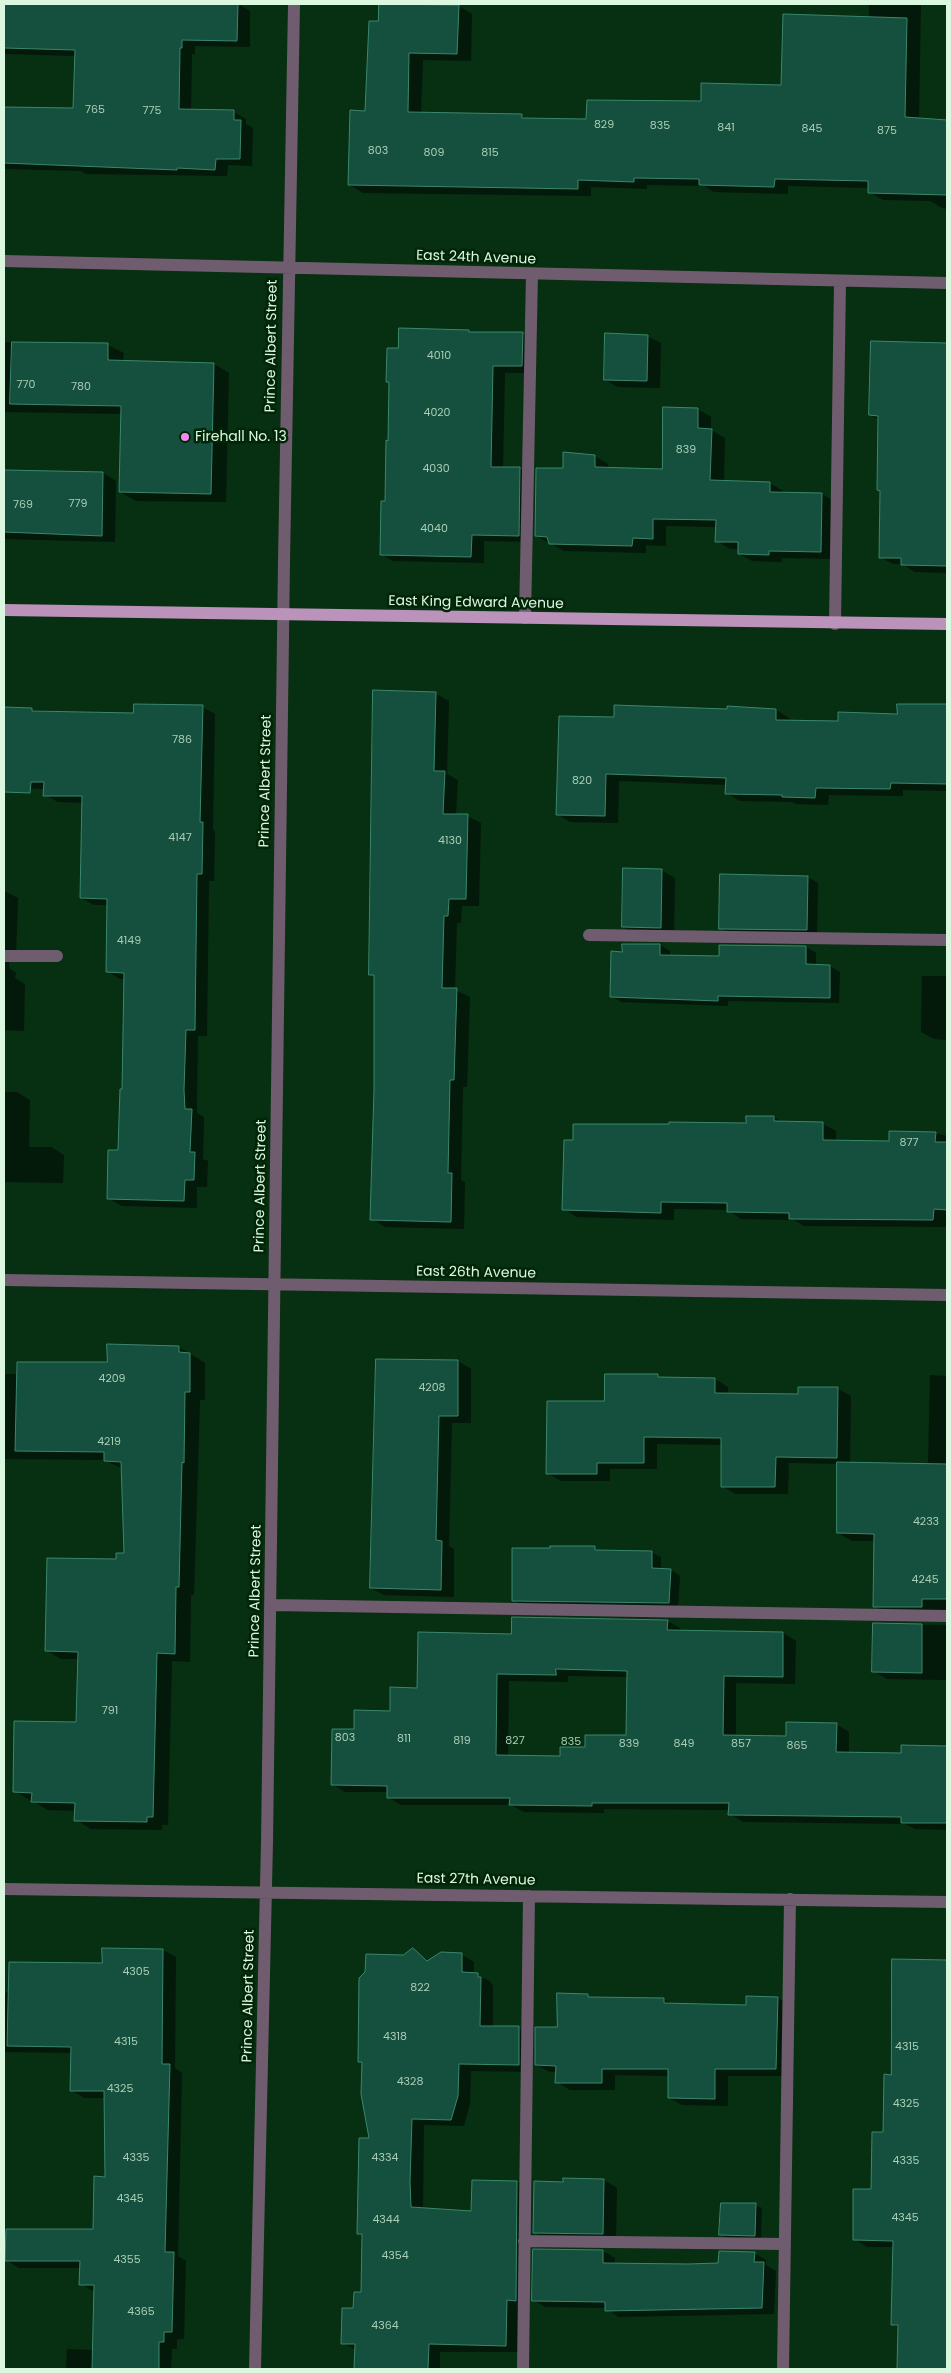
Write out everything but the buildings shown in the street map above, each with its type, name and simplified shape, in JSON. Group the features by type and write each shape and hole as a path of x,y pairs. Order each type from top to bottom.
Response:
{"main road":[{"name":"East King Edward Avenue","path":"4,610 835,624 947,624"}],"street":[{"name":"Prince Albert Street","path":"255,2369 271,1605 288,267 294,4"},
{"name":"East 24th Avenue","path":"4,261 947,283"},
{"path":"526,618 532,274"},
{"path":"835,624 840,281"},
{"path":"590,935 947,940"},
{"path":"4,956 57,956"},
{"name":"East 26th Avenue","path":"4,1280 947,1294"},
{"path":"271,1605 947,1616"},
{"name":"East 27th Avenue","path":"4,1889 947,1902"},
{"path":"523,2369 529,1896"},
{"path":"783,2369 790,1899"},
{"path":"524,2241 785,2244"}],"place":[{"name":"Firehall No. 13","path":"185,437"}]}
